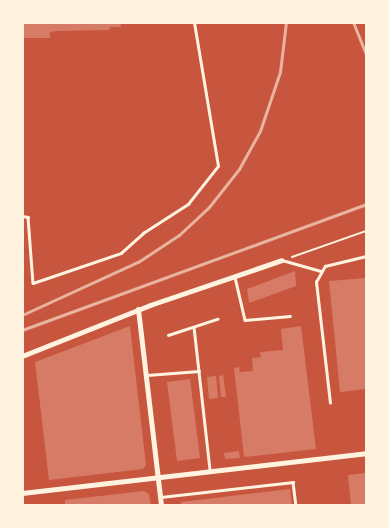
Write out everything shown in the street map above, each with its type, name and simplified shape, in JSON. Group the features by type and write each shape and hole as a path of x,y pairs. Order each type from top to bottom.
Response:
{"street":[{"path":"22,356 138,309 282,260"},
{"path":"138,309 161,506"},
{"path":"22,493 366,453"}],"lane":[{"path":"22,216 28,217 33,284 121,252 143,233 188,204 218,166 194,22"},
{"path":"330,403 316,290 320,271 332,263 366,256"},
{"path":"282,260 320,271"},
{"path":"234,276 245,320 290,316"},
{"path":"168,335 217,319"},
{"path":"194,327 210,472"},
{"path":"147,375 199,371"},
{"path":"160,497 293,482 296,506"}],"path":[{"path":"282,260 366,231"}],"building":[{"path":"22,22 120,22 121,27 110,27 109,30 56,31 50,32 50,38 22,38"},
{"path":"295,271 296,286 249,303 247,289"},
{"path":"366,278 366,389 340,392 329,281"},
{"path":"130,326 146,465 143,469 49,480 35,362"},
{"path":"301,326 316,449 244,457 234,368 239,367 240,372 253,371 252,358 261,357 260,352 283,350 281,329"},
{"path":"223,375 226,397 221,397 219,376"},
{"path":"216,376 218,398 209,399 207,377"},
{"path":"190,379 200,458 177,461 167,382"},
{"path":"239,451 240,458 225,459 224,453"},
{"path":"365,473 366,506 351,506 348,475"},
{"path":"290,489 292,506 181,506 181,502"},
{"path":"144,491 149,494 151,506 65,506 65,500"}],"railway":[{"path":"22,315 138,262 179,235 209,207 239,169 260,131 280,72 286,22"},
{"path":"353,22 366,54"},
{"path":"22,330 366,204"}]}
